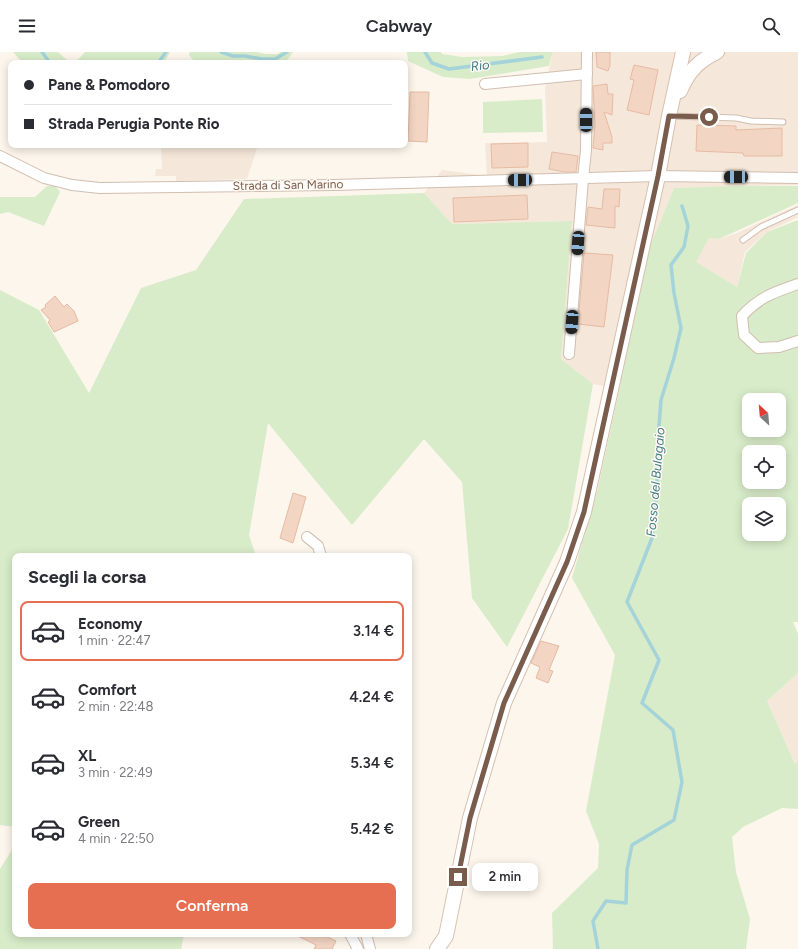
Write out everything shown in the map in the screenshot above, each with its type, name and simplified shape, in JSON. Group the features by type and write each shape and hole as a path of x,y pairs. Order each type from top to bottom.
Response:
{"main road":[{"path":"437,949 446,936 470,818 504,703 567,562 584,512 658,176 683,52"},
{"path":"669,116 684,81 699,58 717,52"}],"street":[{"path":"569,354 582,179 586,150 587,52"},
{"path":"485,84 586,74"},
{"name":"Strada di San Marino","path":"0,156 44,178 72,185 100,188 334,185 658,176 798,178"},
{"path":"798,284 770,294 752,305 742,316 744,335 758,348 779,347 798,341"},
{"path":"307,537 318,546 320,553"},
{"path":"352,937 358,949"},
{"path":"367,937 370,949"}],"lane":[{"path":"669,116 736,118 751,121 783,122"},
{"path":"743,240 761,227 798,210"}],"shaded area":[{"path":"553,52 798,52 798,185 674,188 650,246 620,389 593,384 561,359 572,221 452,224 424,193 442,170 487,176 485,143 547,142 545,88"},
{"path":"161,148 257,148 247,179 176,181 176,176 155,176 156,169 162,169"},
{"path":"798,205 798,217 767,232 745,252 737,287 695,262 709,238 719,239 737,233"},
{"path":"798,673 798,762 795,764 767,701"}],"green space":[{"path":"13,52 58,52 67,60 20,60"},
{"path":"85,52 170,52 166,60 78,60"},
{"path":"190,52 257,52 265,54 278,54 280,52 293,52 287,60 193,60 189,55"},
{"path":"407,52 441,52 442,54 462,57 502,56 520,52 553,52 549,66 470,79 443,77 408,60"},
{"path":"542,99 543,132 483,133 483,102"},
{"path":"47,186 55,186 60,192 44,226 8,212 0,214 0,197 35,197"},
{"path":"798,186 798,203 719,239 709,238 696,262 737,287 746,253 767,232 798,220 798,622 793,622 798,634 798,673 767,701 795,764 798,762 798,809 782,808 743,827 732,837 736,872 750,919 746,949 553,949 552,913 598,868 599,844 586,811 615,655 572,578 598,488 650,246 674,188"},
{"path":"424,193 452,224 572,221 561,359 593,384 568,529 507,647 472,598 462,482 424,439 352,525 268,423 249,535 255,553 12,553 12,827 0,825 0,290 39,310 89,393 141,288 196,270 244,199"},
{"path":"12,850 12,937 183,937 181,949 0,949 0,869"}],"building":[{"path":"596,52 610,52 610,65 608,71 597,67"},
{"path":"634,65 658,70 649,115 627,110 634,80 630,79"},
{"path":"607,84 608,94 613,94 612,115 604,112 612,137 612,143 603,143 603,150 593,148 595,125 593,86"},
{"path":"410,92 429,92 427,142 408,141"},
{"path":"697,125 736,126 736,130 782,128 782,156 744,156 743,153 696,151"},
{"path":"528,143 528,167 492,168 491,144"},
{"path":"552,152 578,156 576,172 565,172 549,169"},
{"path":"604,189 620,189 619,207 615,206 615,228 586,225 588,207 602,209"},
{"path":"527,195 528,219 454,222 453,198"},
{"path":"584,253 613,255 604,327 578,324"},
{"path":"55,296 64,307 67,304 74,311 78,321 54,332 48,322 50,320 41,310 46,307 45,305"},
{"path":"293,493 306,497 293,543 280,538"},
{"path":"541,641 559,646 549,670 553,671 548,683 536,678 540,667 531,663"},
{"path":"300,937 327,937 336,941 332,949 314,949 316,945"}],"waterway":[{"name":"Rio","path":"42,52 48,60"},
{"name":"Rio","path":"160,60 166,52"},
{"name":"Rio","path":"221,52 233,56 245,56 262,59 275,59 287,52"},
{"name":"Rio","path":"425,52 432,63 449,69 542,57"},
{"name":"Fosso del Bulagaio","path":"598,949 593,921 606,901 626,903 627,870 632,845 674,820 682,782 673,730 642,703 659,660 627,602 652,538 657,487 657,452 661,400 674,358 681,328 674,293 671,265 684,247 688,226 682,206"}],"route":[{"path":"458,877 470,818 504,703 567,562 584,512 658,176 669,116 709,117"}]}
